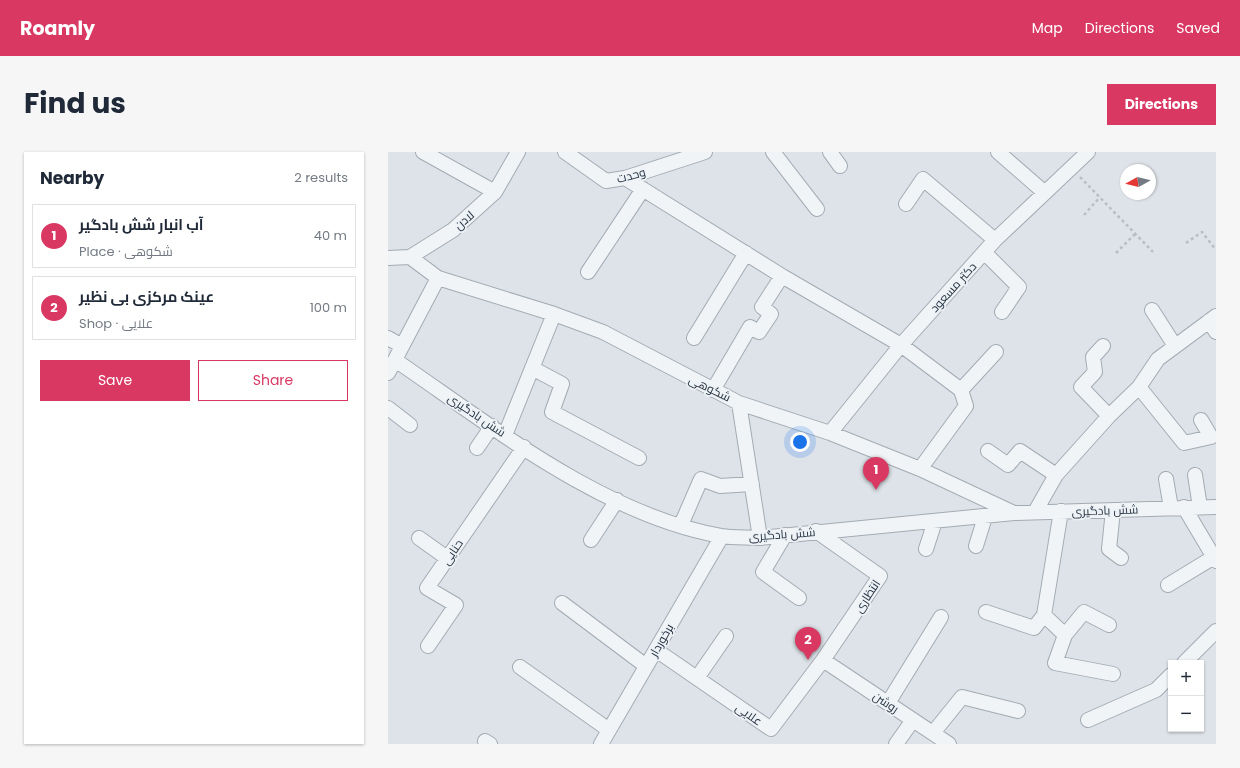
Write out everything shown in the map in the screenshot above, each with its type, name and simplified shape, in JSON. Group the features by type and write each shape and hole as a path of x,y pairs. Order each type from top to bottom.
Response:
{"street":[{"path":"423,152 495,192"},
{"name":"لادن","path":"388,258 410,257 453,230 495,192 518,152"},
{"name":"وحدت","path":"565,152 606,181 625,178 695,153"},
{"path":"773,152 817,209"},
{"path":"830,152 840,166"},
{"path":"998,152 1045,193"},
{"name":"دکتر مسعود","path":"830,433 901,345 995,240 1088,152"},
{"path":"625,178 782,276 901,345 961,390 966,406 920,469"},
{"path":"906,204 923,179 995,240"},
{"path":"588,272 643,189"},
{"path":"984,252 1019,287 1002,312"},
{"path":"694,338 746,253"},
{"name":"شکوهی","path":"410,257 438,278 554,314 603,332 740,403 830,433 920,469 1014,513"},
{"path":"713,390 750,326 760,332 772,314 762,307 782,276"},
{"path":"388,373 438,278"},
{"path":"1152,310 1175,346"},
{"path":"505,434 554,314"},
{"path":"1035,512 1056,475 1109,416 1139,387 1158,359 1175,346 1214,323"},
{"path":"388,338 402,346"},
{"path":"1103,346 1093,357 1095,372 1081,387 1109,416"},
{"path":"961,390 996,352"},
{"name":"شش بادگیری","path":"395,360 524,447 589,487 664,521 722,536 760,538 816,531 986,517 1014,513 1216,507"},
{"path":"532,368 562,384 552,412 639,458"},
{"path":"1139,387 1184,443 1211,437 1201,420"},
{"path":"740,403 760,538"},
{"path":"388,408 410,425"},
{"path":"477,448 492,426"},
{"name":"حنایی","path":"428,646 456,605 427,588 524,447"},
{"path":"988,451 1008,465 1020,451 1056,475"},
{"path":"1195,475 1200,507"},
{"path":"681,525 701,479 720,486 752,484"},
{"path":"1166,479 1178,508 1215,559 1168,585"},
{"path":"591,540 617,500"},
{"path":"1113,510 1109,549 1121,558"},
{"path":"986,612 1034,628 1044,615 1061,511"},
{"path":"976,546 986,517"},
{"path":"926,549 935,521"},
{"name":"انتظاری","path":"816,531 880,576 823,660"},
{"path":"785,535 763,572 799,598"},
{"name":"برخوردار","path":"601,744 722,536"},
{"path":"418,538 447,558"},
{"path":"562,603 646,666"},
{"path":"1109,625 1084,612 1065,635 1055,663 1113,674"},
{"path":"1044,615 1065,635"},
{"path":"888,703 941,617"},
{"path":"697,678 726,636"},
{"path":"1187,660 1214,636"},
{"name":"علایی","path":"656,650 771,729 823,660"},
{"name":"روشن","path":"823,660 949,744"},
{"path":"520,667 609,730"},
{"path":"1088,720 1156,690 1168,678"},
{"path":"933,733 962,697 1018,711"},
{"path":"896,744 913,720"}],"path":[{"path":"1072,168 1153,252"},
{"path":"1084,215 1100,197"},
{"path":"1186,243 1202,232 1216,250"},
{"path":"1116,253 1135,234"}],"place":[{"name":"آب انبار شش بادگیر","path":"876,490"},
{"name":"عینک مرکزی بی نظیر","path":"808,660"}]}
